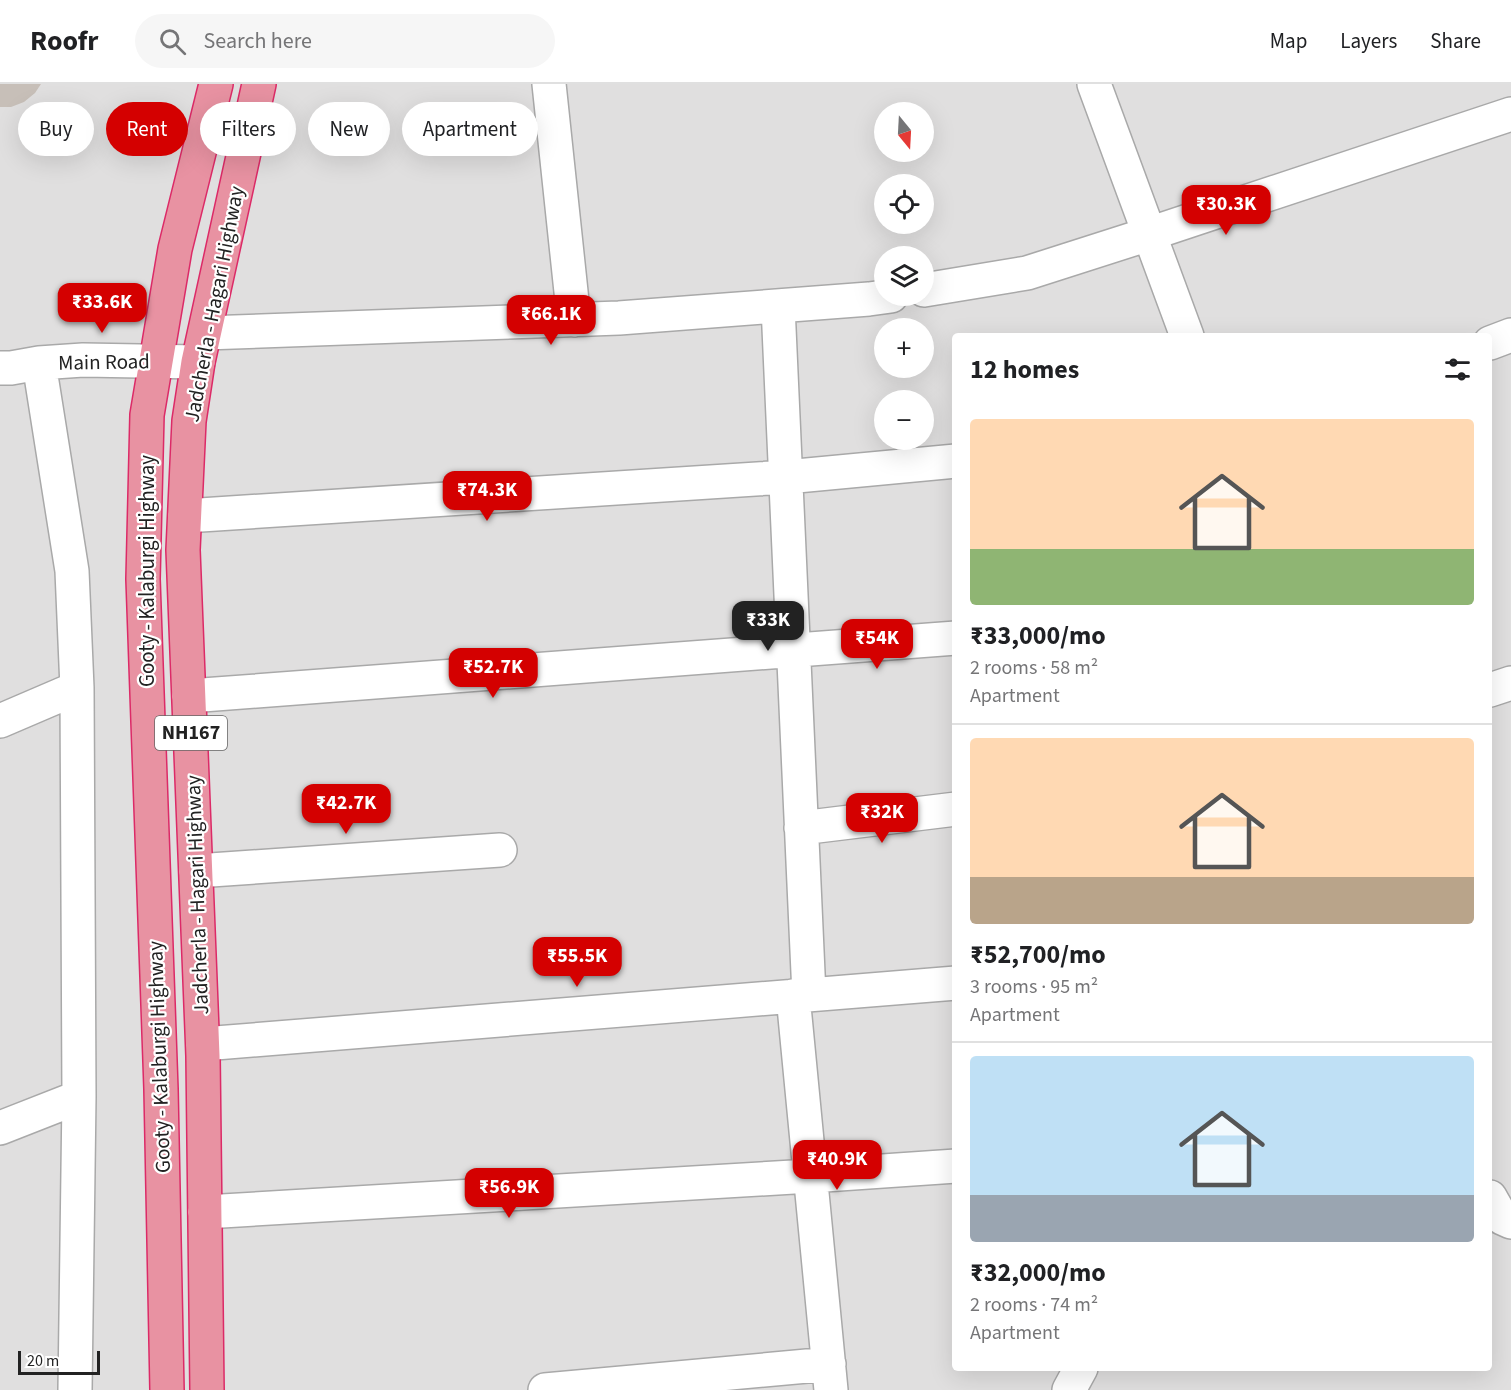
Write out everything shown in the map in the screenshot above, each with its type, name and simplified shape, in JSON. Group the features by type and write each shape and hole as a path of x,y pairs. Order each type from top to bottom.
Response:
{"highway":[{"name":"Gooty - Kalaburgi Highway","path":"167,1390 161,1089 143,579 147,415 175,249 216,84"},
{"name":"Jadcherla - Hagari Highway","path":"207,1390 203,1044 183,550 189,421 202,347 259,84"}],"street":[{"path":"549,84 574,320"},
{"path":"1094,84 1186,333"},
{"path":"934,288 1027,273 1511,114"},
{"name":"Main Road","path":"12,368 83,360 157,361 202,347 874,298"},
{"path":"545,1390 830,1377 810,1176 801,996 801,828 778,306"},
{"path":"1492,342 1511,335"},
{"path":"12,368 72,571 77,688 80,1097 75,1390"},
{"path":"185,516 786,477 952,461"},
{"path":"189,696 952,638"},
{"path":"0,722 77,688"},
{"path":"801,828 952,809"},
{"path":"196,871 500,850"},
{"path":"203,1044 952,983"},
{"path":"0,1128 80,1097"},
{"path":"205,1212 952,1166"},
{"path":"1492,1200 1502,1218 1511,1222"},
{"path":"1070,1390 1080,1371"}],"shaded area":[{"path":"0,84 1511,84 1511,1390 0,1390"}],"building":[{"path":"0,84 41,84 35,93 24,102 18,102 18,104 11,107 0,107"}]}
